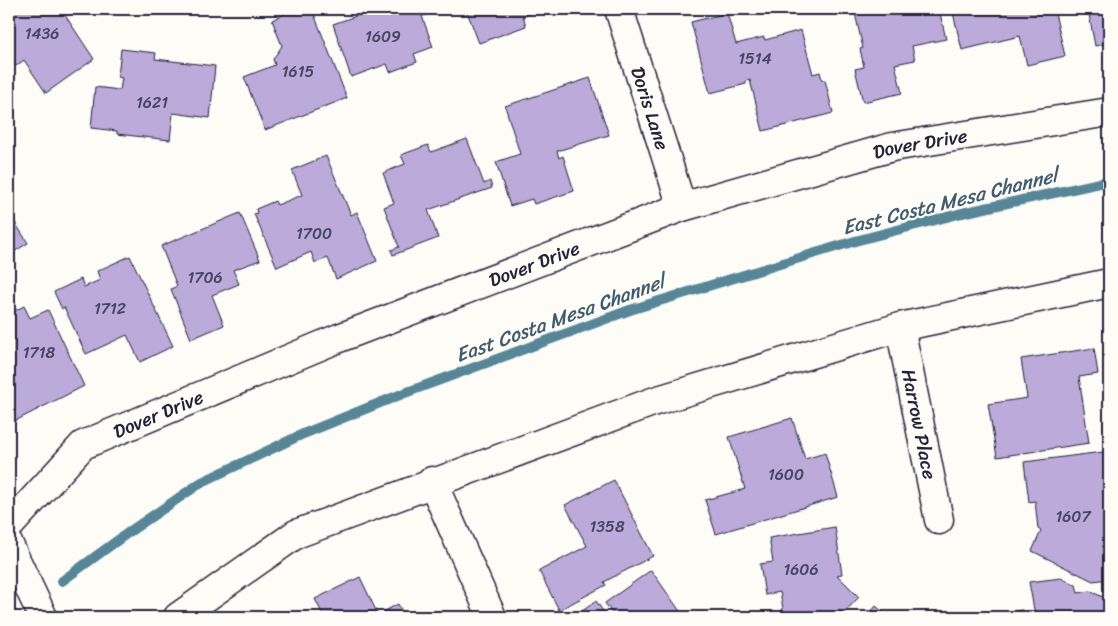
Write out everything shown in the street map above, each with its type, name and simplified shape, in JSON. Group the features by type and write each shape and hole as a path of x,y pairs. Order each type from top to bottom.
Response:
{"street":[{"name":"Doris Lane","path":"619,9 682,207"},
{"name":"Dover Drive","path":"9,526 83,445 339,338 682,207 892,147 1109,112"},
{"path":"178,617 296,534 432,481 655,401 900,327 1109,283"},
{"name":"Harrow Place","path":"900,327 939,520"},
{"path":"432,481 492,617"},
{"path":"9,545 43,617"}],"building":[{"path":"9,9 61,9 94,59 46,93 24,60 16,66 9,56"},
{"path":"295,9 312,9 347,98 265,130 244,77 275,65 273,59 282,46 272,20"},
{"path":"376,9 432,9 433,13 422,16 433,47 414,54 417,62 390,72 387,64 351,77 333,24"},
{"path":"466,9 545,9 523,16 526,26 479,43"},
{"path":"854,9 939,9 946,39 912,46 915,60 895,64 902,93 863,102 855,69 864,67 860,49 863,48"},
{"path":"952,9 1054,9 1065,56 1027,65 1020,36 962,50"},
{"path":"1088,9 1109,9 1109,43 1095,46"},
{"path":"727,13 736,44 764,37 765,40 801,30 813,74 820,72 822,80 825,80 833,113 763,131 750,80 746,81 746,84 710,93 691,22"},
{"path":"121,49 156,53 155,59 215,66 210,118 173,113 170,140 117,134 117,131 91,128 95,87 120,90 122,78 118,77"},
{"path":"590,78 609,135 557,151 559,158 563,156 574,191 534,204 532,199 510,206 496,162 520,154 505,106"},
{"path":"467,139 484,184 490,181 492,188 428,210 438,238 393,255 391,250 399,247 384,207 394,203 383,173 405,164 401,155 428,145 431,152"},
{"path":"326,156 351,215 357,212 377,261 336,279 328,258 315,263 311,252 277,267 254,214 257,213 256,209 275,201 277,205 302,195 292,170"},
{"path":"9,213 28,243 9,255"},
{"path":"240,213 260,260 233,270 239,284 212,295 224,325 191,339 171,289 177,286 161,246"},
{"path":"130,256 173,346 140,362 127,335 86,354 64,307 62,309 54,292 81,279 84,287 100,280 97,271"},
{"path":"24,306 30,318 48,310 84,386 9,424 9,314"},
{"path":"1094,348 1098,374 1079,377 1089,443 997,457 988,404 1027,398 1021,359"},
{"path":"792,418 805,459 825,453 838,497 716,534 705,500 745,489 729,437"},
{"path":"1103,452 1109,503 1109,579 1093,581 1032,551 1041,531 1038,529 1035,501 1029,502 1024,462"},
{"path":"614,480 653,556 604,582 606,585 559,610 539,571 587,546 565,505"},
{"path":"835,527 842,574 837,575 859,597 840,617 774,617 783,609 780,592 765,595 760,564 773,562 769,538"},
{"path":"651,570 684,617 615,617 605,603"},
{"path":"360,577 379,617 324,617 315,599"},
{"path":"1061,578 1076,585 1078,593 1090,591 1109,600 1109,617 1023,617 1035,615 1029,582"},
{"path":"596,601 607,617 574,617"},
{"path":"398,604 405,617 379,617 385,614 383,612"},
{"path":"876,606 889,617 867,617"},
{"path":"1022,610 1023,617 1008,617 1007,612"}],"waterway":[{"name":"East Costa Mesa Channel","path":"62,581 202,482 303,434 402,394 630,310 855,241 962,213 1109,181"}]}
